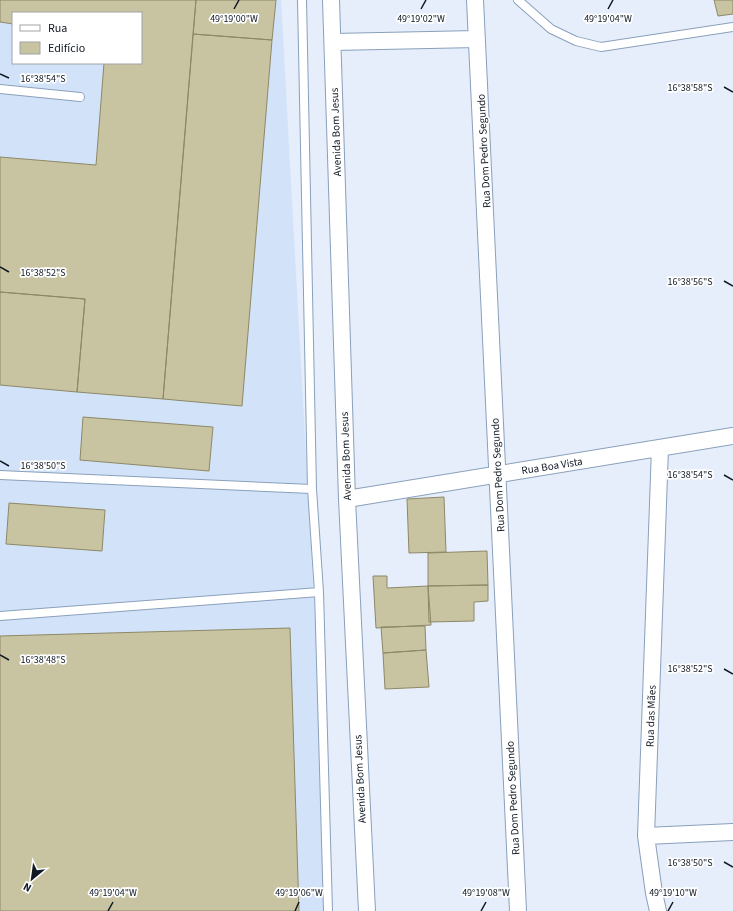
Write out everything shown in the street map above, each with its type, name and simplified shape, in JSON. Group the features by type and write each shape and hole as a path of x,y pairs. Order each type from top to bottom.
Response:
{"street":[{"name":"Avenida Bom Jesus","path":"330,0 333,42 347,499 367,911"},
{"name":"Rua Dom Pedro Segundo","path":"475,0 476,38 481,97 518,911"},
{"path":"333,42 476,38"},
{"name":"Rua Boa Vista","path":"347,499 733,436"},
{"name":"Rua das Mães","path":"658,911 646,836 660,448"},
{"path":"646,836 733,832"}],"lane":[{"path":"302,0 312,489 319,592 328,911"},
{"path":"518,0 551,29 576,41 601,47 733,27"},
{"path":"0,89 80,97"},
{"path":"0,475 312,489"},
{"path":"0,616 319,592"}],"shaded area":[{"path":"0,0 281,0 331,911 0,911"}],"building":[{"path":"0,0 196,0 163,399 77,392 85,299 0,292 0,157 96,165 104,64 142,64 142,12 12,12 12,24 0,22"},
{"path":"196,0 276,0 272,40 193,34"},
{"path":"714,0 733,0 733,14 718,16"},
{"path":"193,34 272,40 242,406 163,399"},
{"path":"0,292 85,299 77,392 0,385"},
{"path":"83,417 213,427 209,471 80,460"},
{"path":"444,497 446,552 409,553 407,499"},
{"path":"9,503 105,510 102,551 6,544"},
{"path":"487,551 488,585 428,586 428,553"},
{"path":"373,576 387,576 387,588 428,586 431,625 376,628"},
{"path":"488,585 488,601 474,602 474,621 429,622 428,586"},
{"path":"425,626 426,650 383,653 381,627"},
{"path":"290,628 299,911 0,911 0,636"},
{"path":"426,650 429,687 385,689 383,653"}]}
